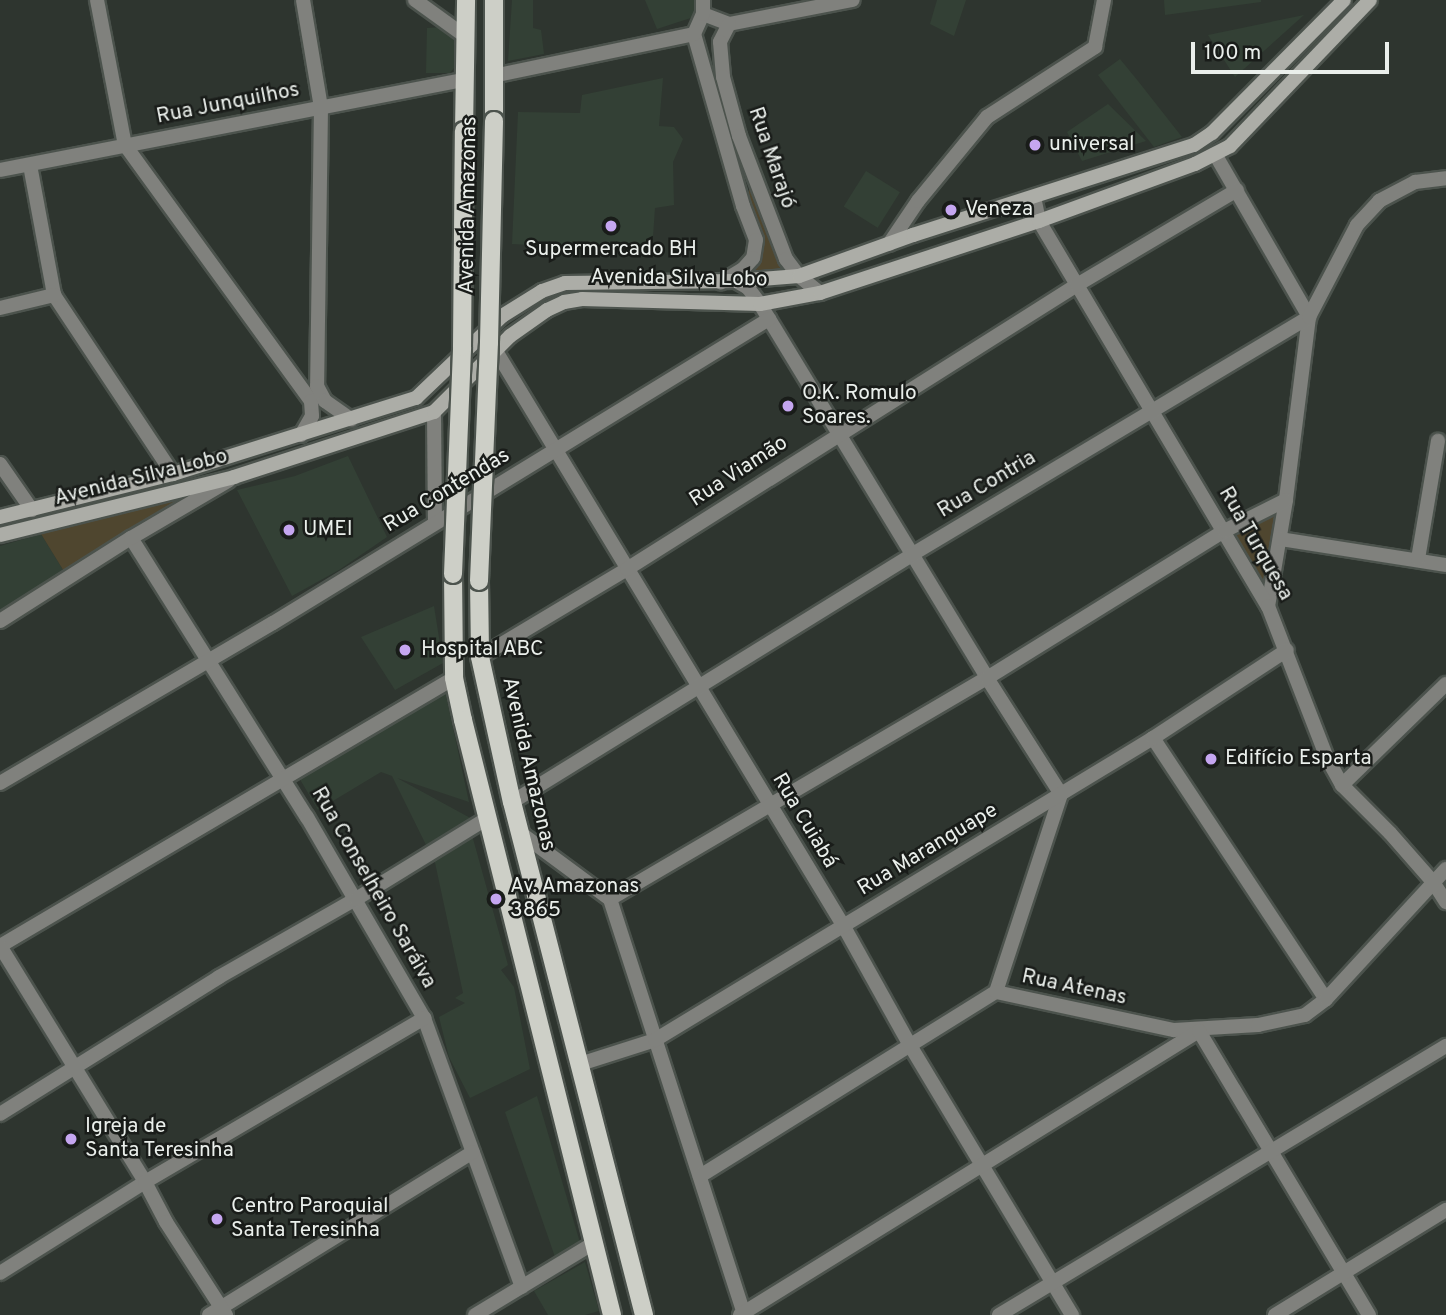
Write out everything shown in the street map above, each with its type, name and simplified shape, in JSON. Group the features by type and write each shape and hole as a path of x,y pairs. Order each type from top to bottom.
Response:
{"main road":[{"name":"Avenida Amazonas","path":"466,0 461,347 453,574 454,678 486,819 527,969 612,1315"},
{"name":"Avenida Amazonas","path":"494,0 489,342 479,581 480,657 519,832 644,1315"},
{"name":"Avenida Silva Lobo","path":"0,517 173,474 416,398 502,316 542,291 565,283 720,282 799,276 913,235 1194,145 1212,133 1344,0"},
{"name":"Avenida Silva Lobo","path":"0,535 234,477 434,412 496,351 547,310 564,302 583,299 760,304 820,293 1039,221 1215,154 1230,146 1370,0"},
{"path":"172,494 176,486 173,474"}],"street":[{"path":"97,0 125,145 311,401 312,416 301,435"},
{"path":"303,0 321,107 317,386 325,401 351,419"},
{"path":"415,0 465,36"},
{"path":"493,76 694,34 703,7 729,24 853,0"},
{"path":"889,244 904,220 987,117 1096,47 1104,0"},
{"name":"Rua Marajó","path":"729,24 720,42 722,65 739,136 786,259 799,276 820,293"},
{"name":"Rua Marajó","path":"694,34 757,248 743,270 720,282"},
{"name":"Rua Junquilhos","path":"0,170 464,80"},
{"path":"739,136 743,206"},
{"path":"1215,154 1309,317"},
{"path":"30,165 54,295 173,474"},
{"path":"1268,606 1286,499 1309,317 1357,225 1379,201 1415,182 1446,178"},
{"name":"Rua Viamão","path":"480,657 627,569 838,433 1077,285 1237,190"},
{"name":"Rua Turquesa","path":"1034,197 1039,221 1268,606 1327,758 1342,785 1433,882 1446,902"},
{"path":"904,220 903,230 913,235"},
{"path":"736,281 748,288 760,304 914,554 986,678 1061,794 996,992"},
{"path":"0,307 54,295"},
{"name":"Rua Contria","path":"512,802 914,554 1309,317"},
{"name":"Rua Contendas","path":"0,783 209,662 769,319"},
{"name":"Rua Cuiabá","path":"496,351 843,925 911,1047 1072,1315"},
{"path":"287,368 317,362"},
{"path":"434,412 435,522"},
{"path":"1418,559 1438,440"},
{"path":"0,464 32,510"},
{"path":"0,621 131,537 234,477"},
{"path":"610,899 986,678 1224,531 1286,499"},
{"name":"Rua Conselheiro Saráiva","path":"131,537 283,778 424,1018 522,1287"},
{"path":"1280,539 1446,565"},
{"name":"Rua Maranguape","path":"580,1064 655,1040 1153,738 1287,650"},
{"path":"223,1310 166,1222 145,1182 0,946 454,678"},
{"path":"1342,785 1446,684"},
{"path":"1153,738 1326,999"},
{"path":"0,1114 219,978 356,899 486,819"},
{"path":"519,832 610,899 742,1315 980,1164 1199,1031 1274,1152 1369,1315"},
{"name":"Rua Atenas","path":"700,1176 996,992 1161,1028 1199,1031 1258,1025 1305,1015 1326,999 1446,869"},
{"path":"0,1273 145,1182 424,1018"},
{"path":"999,1315 1274,1152 1446,1046"},
{"path":"209,1315 223,1310 473,1152"},
{"path":"1428,1221 1446,1197"},
{"path":"1275,1315 1446,1210"},
{"path":"475,1315 594,1243"}],"shaded area":[{"path":"512,0 533,0 533,28 541,30 544,54 508,61"},
{"path":"645,0 699,0 703,14 657,29"},
{"path":"937,0 966,0 954,36 930,24"},
{"path":"1164,0 1261,0 1261,2 1165,15"},
{"path":"1304,15 1235,77 1208,35"},
{"path":"443,27 456,35 465,54 450,73 426,73 427,28"},
{"path":"1120,59 1182,137 1154,147 1098,75"},
{"path":"663,78 659,126 674,127 683,139 673,162 674,205 655,208 652,251 512,244 518,112 580,113 582,95"},
{"path":"1108,104 1146,141 1082,161 1067,132"},
{"path":"866,171 900,192 878,228 844,207"},
{"path":"749,184 785,268 749,271 755,220 749,200"},
{"path":"348,456 387,537 339,570 292,596 237,490 295,476"},
{"path":"178,496 180,500 65,573 41,534"},
{"path":"1281,507 1267,592 1234,537"},
{"path":"41,534 65,573 0,611 0,546"},
{"name":"Hospital ABC","path":"434,606 443,663 395,690 361,637"},
{"path":"445,691 469,802 397,778 474,820 428,849 392,776 381,772 318,810 298,776"},
{"path":"472,835 508,965 501,970 514,987 530,1069 470,1098 449,1057 439,1017 465,1003 455,998 463,993 434,858"},
{"path":"537,1096 581,1246 555,1257 505,1112"},
{"path":"585,1262 599,1311 585,1315 548,1315 534,1291"}],"place":[{"name":"universal","path":"1035,145"},
{"name":"Veneza","path":"951,210"},
{"name":"Supermercado BH","path":"611,226"},
{"name":"O.K. Romulo Soares.","path":"788,406"},
{"name":"UMEI","path":"289,530"},
{"name":"Hospital ABC","path":"405,650"},
{"name":"Edifício Esparta","path":"1211,759"},
{"name":"Av. Amazonas 3865","path":"496,899"},
{"name":"Igreja de Santa Teresinha","path":"71,1139"},
{"name":"Centro Paroquial Santa Teresinha","path":"217,1219"}]}
